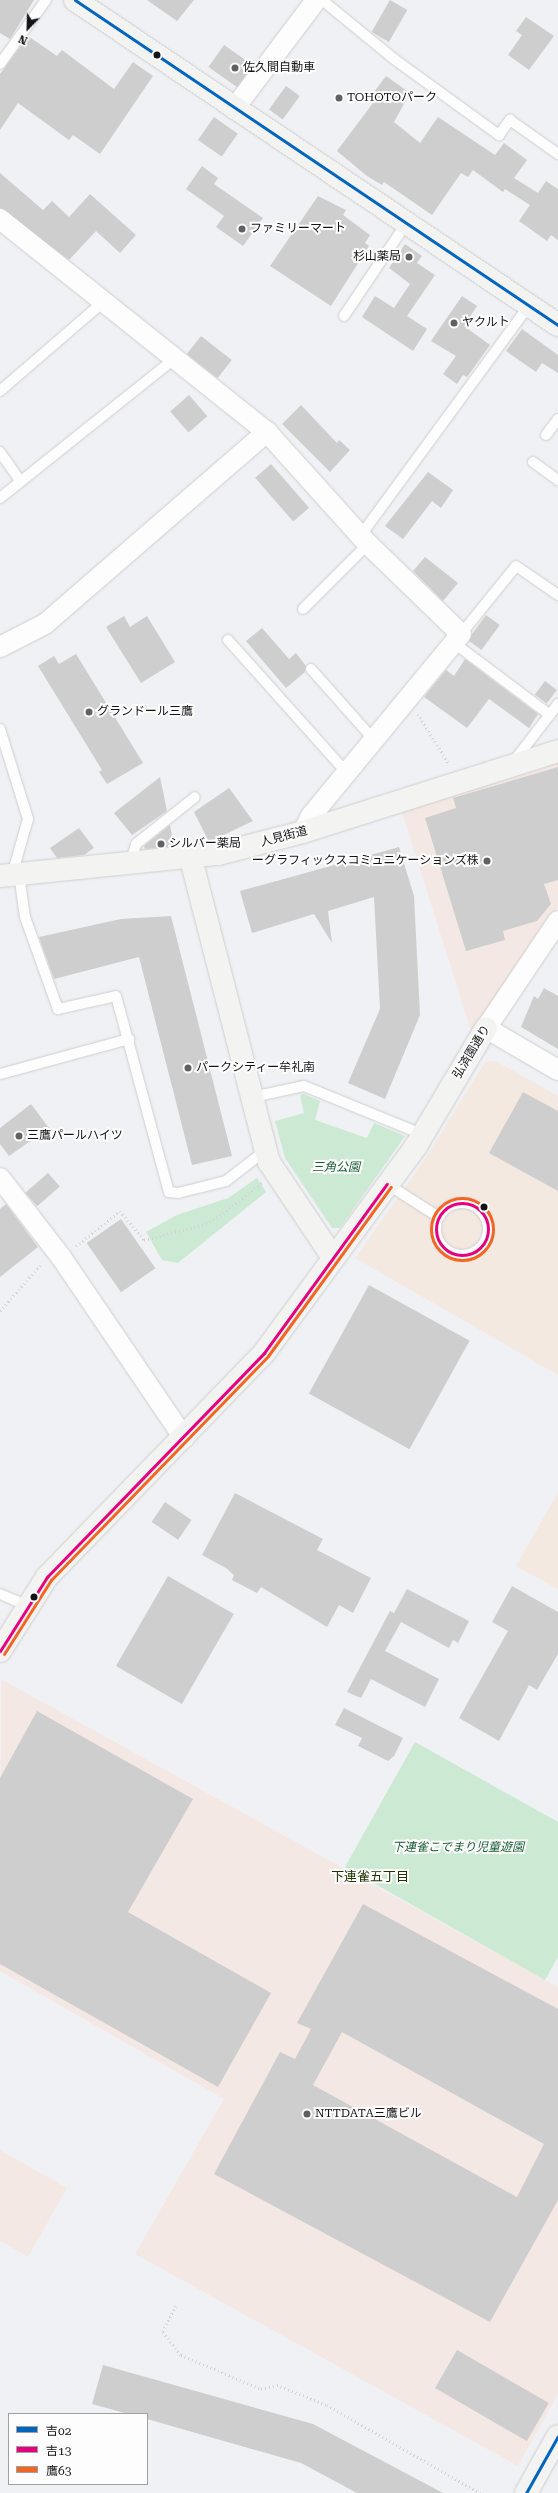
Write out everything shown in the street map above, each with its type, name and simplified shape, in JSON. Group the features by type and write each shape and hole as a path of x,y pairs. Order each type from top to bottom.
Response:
{"street":[{"path":"75,0 234,109 403,229 528,307 556,320"},
{"path":"234,109 316,0"},
{"path":"0,219 267,432 365,540 458,638 346,772 311,816 303,832"},
{"path":"0,647 45,624 267,432"},
{"name":"人見街道","path":"10,875 191,859 303,832 558,751"},
{"path":"0,1651 28,1606 62,1561 184,1438 264,1353 332,1256 269,1162 191,859"},
{"name":"弘済園通り","path":"332,1256 416,1146 486,1028 558,921"},
{"path":"486,1028 558,1070"},
{"path":"0,1178 56,1251 184,1438"},
{"path":"526,2493 552,2460 558,2436"}],"lane":[{"path":"0,64 46,0"},
{"path":"322,0 394,59 499,135 510,120 558,154"},
{"path":"344,316 403,229"},
{"path":"0,391 103,302"},
{"path":"303,609 365,540 528,307"},
{"path":"0,498 174,358"},
{"path":"546,435 558,419"},
{"path":"0,452 20,481"},
{"path":"533,462 558,480"},
{"path":"550,715 458,638 516,566 558,595"},
{"path":"228,640 346,772"},
{"path":"311,669 374,740"},
{"path":"511,766 558,704"},
{"path":"0,729 28,819 10,875 58,1009 116,996 129,1039 169,1192 178,1193 226,1181 266,1150"},
{"path":"130,864 136,844 195,797"},
{"path":"0,1074 129,1039"},
{"path":"253,1097 304,1086 412,1130"},
{"path":"388,1184 437,1216"},
{"path":"456,1202 474,1209 490,1222 486,1240 473,1254 452,1251 440,1243 435,1234 437,1216 456,1202"},
{"path":"0,1594 28,1606"}],"path":[{"path":"408,699 460,781"},
{"path":"0,1311 42,1262 56,1251 120,1211 144,1240 159,1237 220,1216 265,1181"},
{"path":"176,2306 163,2332 181,2355 261,2389 277,2385 327,2405 480,2493"}],"shaded area":[{"path":"558,760 558,907 472,1034 402,812"},
{"path":"496,1061 558,1096 558,1375 355,1258 423,1162 485,1062"},
{"path":"558,1492 558,1589 516,1566"},
{"path":"1,1679 558,1987 558,2394 518,2466 135,2254 224,2099 0,1971"},
{"path":"0,2150 67,2188 28,2257 0,2241"}],"green space":[{"name":"三角公園","path":"304,1094 320,1101 315,1120 367,1138 374,1123 405,1136 340,1228 332,1228 285,1158 275,1121 304,1113 300,1095"},
{"path":"257,1178 266,1192 178,1263 162,1260 146,1232 177,1215 228,1198"},
{"name":"下連雀こでまり児童遊園","path":"415,1742 558,1822 558,1957 545,1980 345,1867"}],"building":[{"path":"0,0 34,0 10,39 0,33"},
{"path":"147,0 194,0 177,21"},
{"path":"390,0 407,10 389,42 372,32"},
{"path":"526,17 554,36 529,70 508,55 522,35 516,31"},
{"path":"28,36 57,56 62,50 114,89 133,62 153,76 100,154 73,135 69,140 18,103 0,130 0,74"},
{"path":"224,45 253,65 237,87 209,67"},
{"path":"386,76 410,93 394,122 420,143 438,117 495,155 504,143 527,160 514,178 538,193 546,181 558,189 558,240 551,235 547,241 519,221 530,205 505,189 503,192 473,170 468,177 461,173 432,215 384,182 382,185 367,176 337,151 376,99 371,96"},
{"path":"286,86 300,96 283,119 269,109"},
{"path":"214,117 238,134 222,157 198,140"},
{"path":"202,166 218,178 214,184 263,218 243,246 216,227 224,216 186,189"},
{"path":"0,173 43,210 52,201 69,217 90,194 136,235 120,253 96,231 69,260 0,208"},
{"path":"318,196 346,210 343,215 370,235 365,243 369,246 331,306 270,266"},
{"path":"405,244 422,256 417,263 435,275 407,316 427,329 413,351 362,317 375,296 394,308 410,284 389,268"},
{"path":"462,296 477,306 464,326 490,345 467,377 463,375 457,384 443,374 456,356 431,341"},
{"path":"522,329 558,355 558,373 542,363 536,372 506,351"},
{"path":"201,336 232,360 218,378 187,354"},
{"path":"189,395 207,416 189,433 170,411"},
{"path":"301,405 337,443 339,440 350,450 330,472 282,424"},
{"path":"271,464 309,508 293,522 255,478"},
{"path":"428,472 453,490 441,508 432,501 403,539 385,526"},
{"path":"425,557 458,583 443,601 413,571"},
{"path":"486,615 500,625 482,650 468,640"},
{"name":"グランドール三鷹","path":"124,616 130,627 147,616 175,662 141,683 106,627"},
{"path":"262,628 289,659 296,653 306,666 305,672 286,688 246,641"},
{"name":"グランドール三鷹","path":"76,654 143,763 107,784 99,772 102,770 38,666 54,656 59,664"},
{"path":"465,659 538,714 529,728 489,699 467,728 424,697 446,670 454,676"},
{"path":"545,681 557,690 547,704 535,695"},
{"name":"ーグラフィックスコミュニケーションズ株","path":"558,767 558,880 544,884 551,904 537,921 503,931 505,940 466,951 425,818 456,808 453,798"},
{"path":"160,777 167,811 132,835 114,813"},
{"path":"229,788 253,821 209,842 194,812"},
{"path":"170,825 174,846 145,849 144,846"},
{"path":"79,828 94,848 84,855 57,858 50,848"},
{"path":"399,847 414,896 420,1015 385,1099 348,1083 380,1009 374,897 328,911 332,943 314,914 252,933 240,891"},
{"name":"パークシティー牟礼南","path":"171,916 232,1156 192,1165 139,957 54,979 39,937 121,919"},
{"path":"544,988 558,996 558,1049 521,1027 534,996 538,999"},
{"path":"523,1092 558,1111 558,1191 489,1153"},
{"name":"三鷹パールハイツ","path":"31,1104 49,1128 9,1156 0,1144 0,1128"},
{"path":"48,1173 60,1187 37,1206 25,1193"},
{"path":"6,1204 38,1247 0,1277 0,1209"},
{"path":"121,1219 155,1268 121,1292 87,1243"},
{"path":"369,1285 470,1341 409,1449 309,1393"},
{"path":"235,1493 323,1539 317,1550 371,1578 353,1613 339,1605 327,1627 261,1587 257,1593 232,1580 234,1575 226,1568 202,1555"},
{"path":"165,1502 192,1520 178,1540 152,1522"},
{"path":"168,1576 234,1614 182,1704 116,1666"},
{"path":"512,1586 558,1612 558,1654 537,1690 529,1685 499,1741 459,1718 508,1631 492,1622"},
{"path":"407,1589 469,1621 458,1643 453,1640 449,1648 401,1622 385,1651 439,1679 425,1707 371,1679 361,1698 347,1692 390,1611 394,1613"},
{"path":"344,1708 403,1738 394,1756 388,1761 358,1746 362,1738 335,1725"},
{"path":"37,1711 193,1799 128,1912 271,1993 218,2087 0,1964 0,1778"},
{"name":"NTTDATA三鷹ビル","path":"363,1904 558,2009 558,2200 490,2322 214,2174 280,2052 295,2059 311,2029 297,2023","holes":["342,2032 544,2144 517,2197 313,2085"]},
{"path":"457,2350 549,2403 527,2441 435,2388"},
{"path":"103,2365 313,2424 443,2493 357,2493 301,2463 148,2419 148,2413 124,2413 92,2404"}],"transit line":[{"name":"吉02","path":"75,0 558,325"},
{"name":"吉13","path":"0,1651 47,1577 264,1353 387,1184"},
{"name":"鷹63","path":"4,1654 51,1580 268,1356 391,1187"},
{"name":"鷹63","path":"462,1198 474,1200 484,1207 491,1217 493,1229 491,1241 484,1251 474,1258 462,1260 450,1258 440,1251 433,1241 431,1229 433,1217 440,1207 450,1200 462,1198"},
{"name":"吉13","path":"462,1203 476,1207 484,1215 488,1229 484,1243 476,1251 462,1255 448,1251 440,1243 436,1229 440,1215 448,1207 462,1203"},
{"name":"吉02","path":"526,2493 558,2436"}],"place":[{"name":"佐久間自動車","path":"235,68"},
{"name":"TOHOTOパーク","path":"339,98"},
{"name":"ファミリーマート","path":"242,229"},
{"name":"杉山薬局","path":"409,257"},
{"name":"ヤクルト","path":"454,323"},
{"name":"グランドール三鷹","path":"89,712"},
{"name":"シルバー薬局","path":"161,844"},
{"name":"ーグラフィックスコミュニケーションズ株","path":"487,861"},
{"name":"パークシティー牟礼南","path":"188,1068"},
{"name":"三鷹パールハイツ","path":"19,1136"},
{"name":"NTTDATA三鷹ビル","path":"307,2114"}],"district":[{"name":"下連雀五丁目","path":"370,1877"}]}
